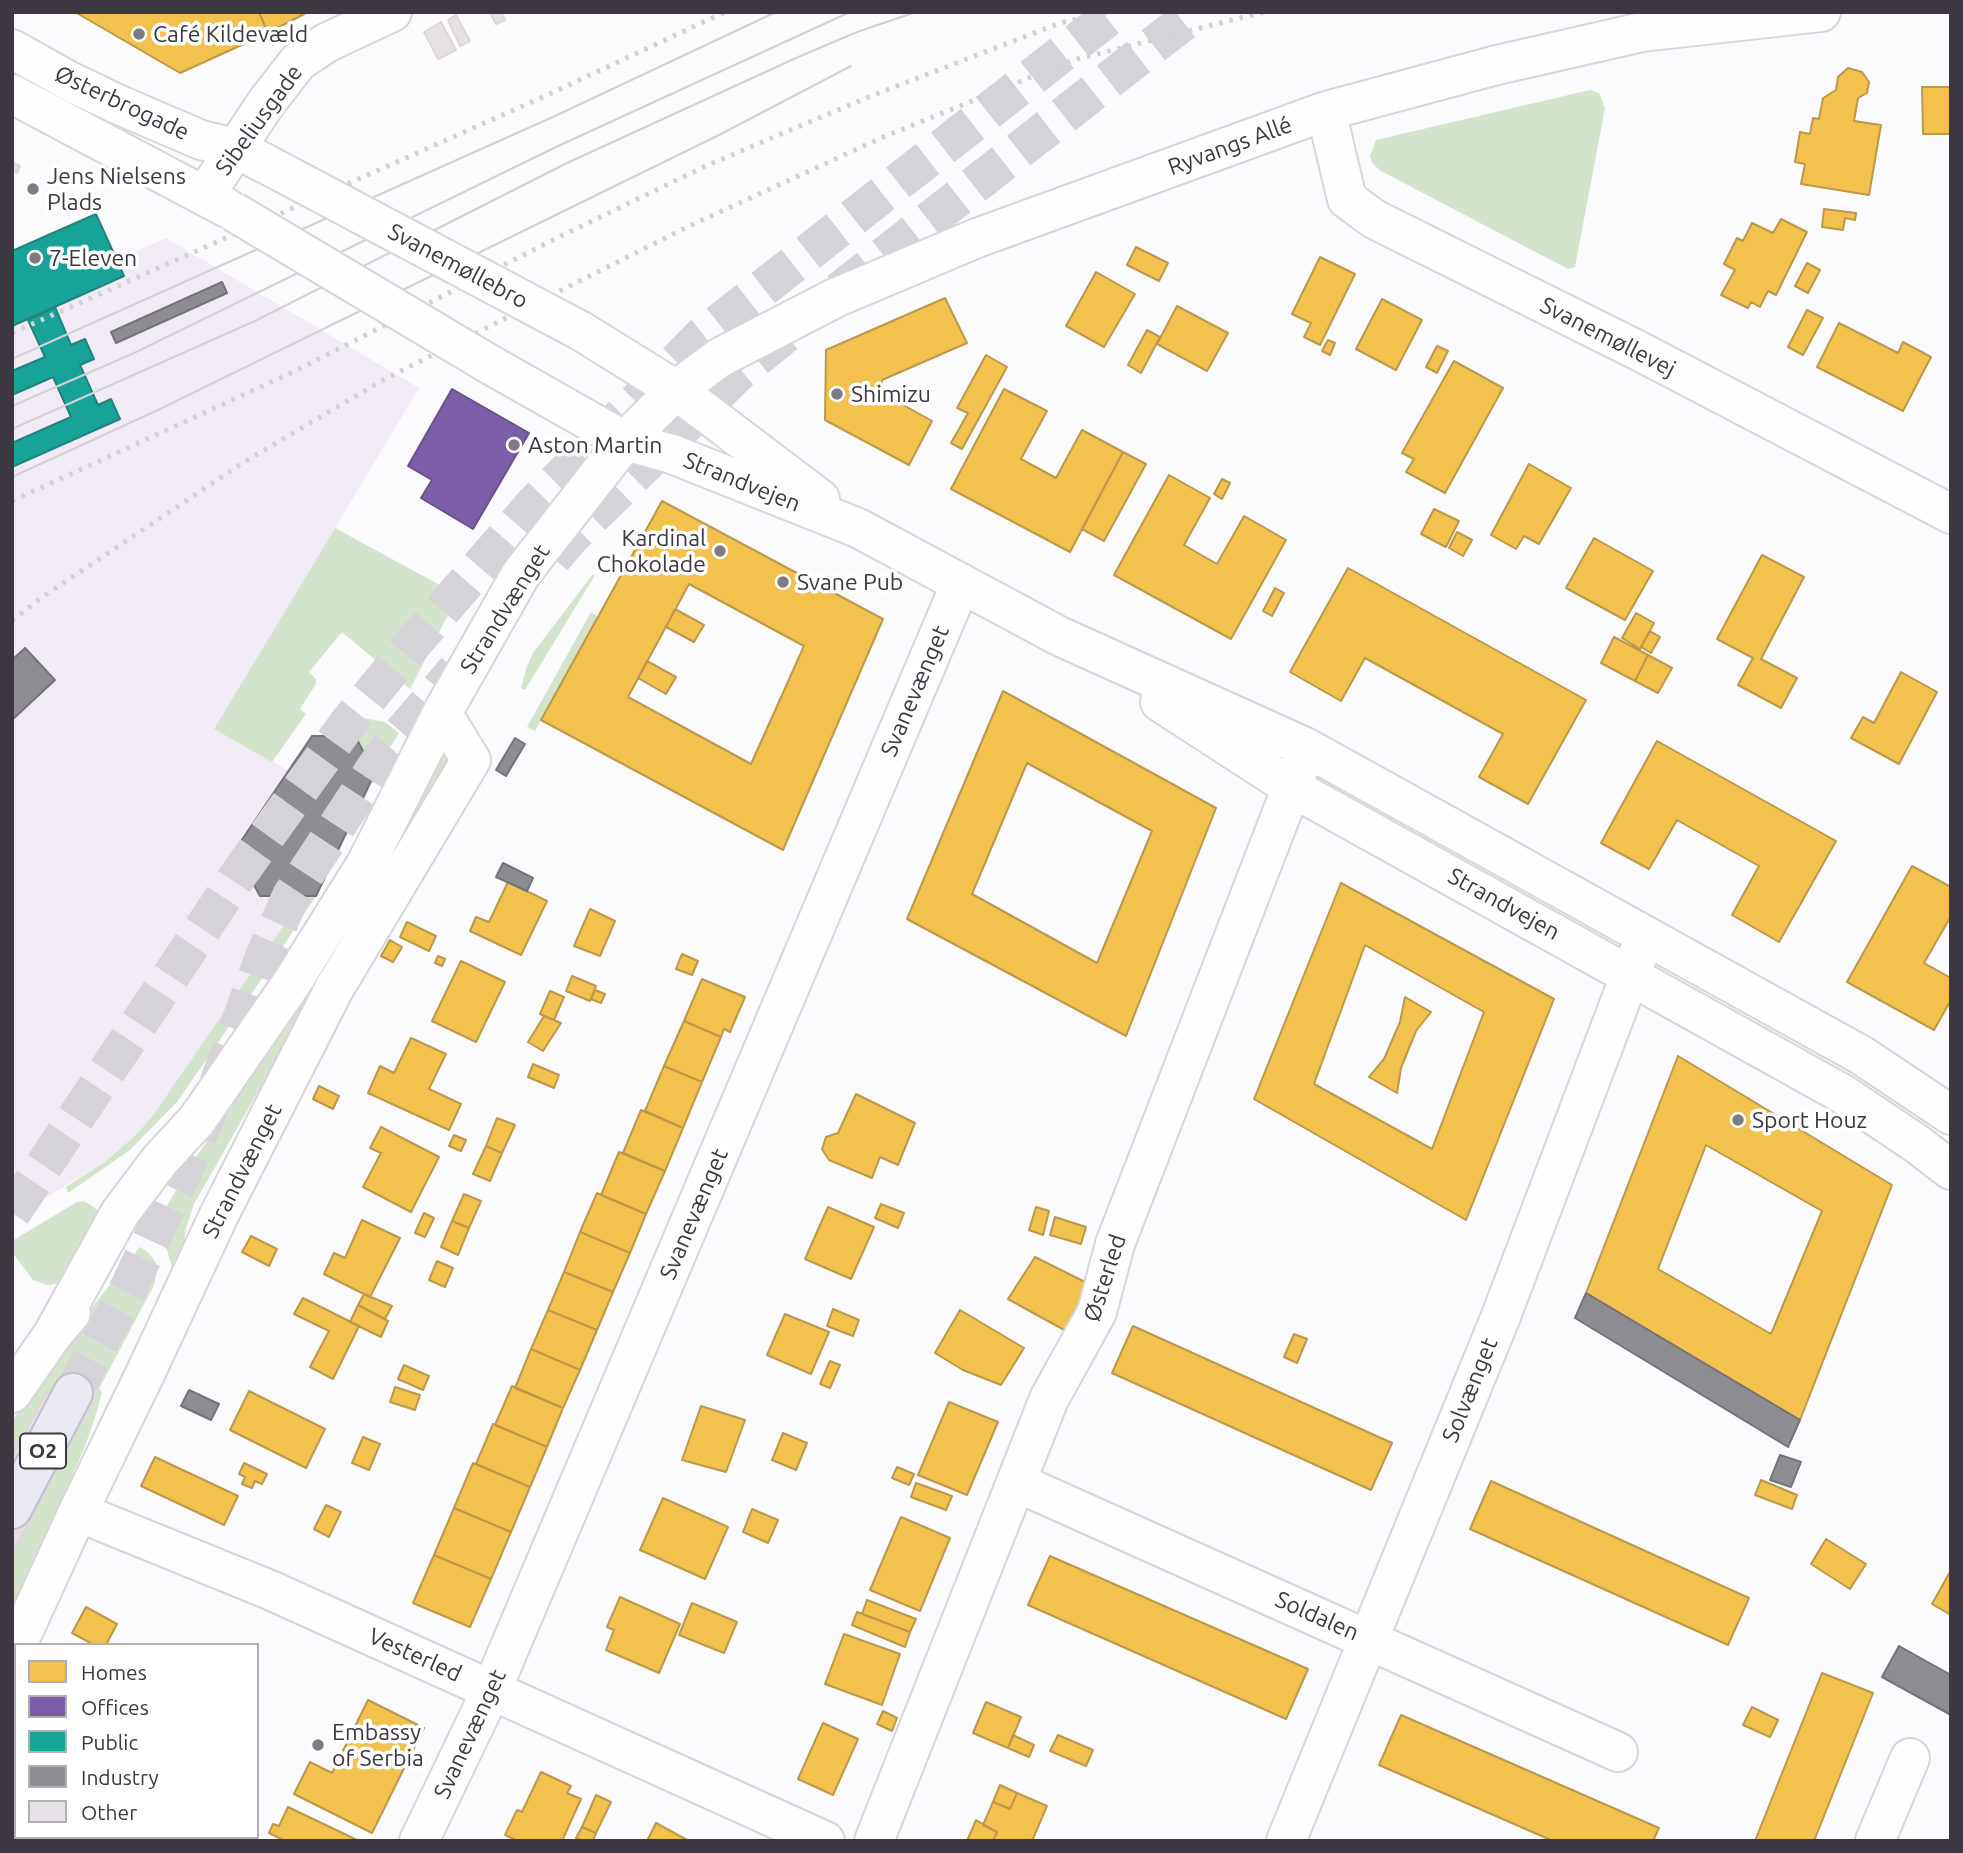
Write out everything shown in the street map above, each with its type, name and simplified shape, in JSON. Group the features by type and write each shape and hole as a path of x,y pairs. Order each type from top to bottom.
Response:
{"highway":[{"name":"O2","path":"12,1509 74,1393"}],"street":[{"name":"Sibeliusgade","path":"220,204 251,156 266,103 298,62 326,43 392,12"},
{"name":"Ryvangs Allé","path":"625,441 677,390 719,358 835,298 976,238 1326,111 1497,65 1642,32 1821,12"},
{"name":"Østerbrogade","path":"12,49 117,104 201,140 251,156"},
{"name":"Østerbrogade","path":"12,94 220,204"},
{"name":"Svanemøllevej","path":"1326,111 1348,199 1374,219 1639,351 1951,514"},
{"name":"Svanemøllebro","path":"251,156 581,331 677,390"},
{"path":"220,204 625,441"},
{"name":"Strandvejen","path":"677,390 858,528"},
{"name":"Strandvejen","path":"625,441 672,454 858,528 1059,636 1307,748 1861,1055 1951,1115"},
{"name":"Strandvænget","path":"12,1393 53,1334 138,1236 173,1178 197,1120 291,984 366,864 442,713 521,574 625,441"},
{"name":"Svanevænget","path":"418,1841 492,1689 961,583"},
{"name":"Strandvejen","path":"1059,636 1291,787 1840,1093 1951,1170"},
{"name":"Strandvænget","path":"19,1643 219,1215 334,989 471,760 442,713"},
{"name":"Østerled","path":"874,1841 1049,1399 1097,1312 1115,1244 1307,748"},
{"name":"Solvænget","path":"1286,1841 1501,1316 1645,936"},
{"name":"Soldalen","path":"1016,1482 1618,1752"},
{"name":"Vesterled","path":"78,1512 270,1590 825,1841"},
{"path":"1875,1841 1910,1758"}],"shaded area":[{"path":"166,238 419,388 214,729 289,771 355,736 375,773 316,896 154,1114 136,1135 106,1161 12,1218 12,306"}],"green space":[{"path":"1590,90 1599,93 1605,108 1575,267 1568,269 1379,170 1370,156 1376,140"},
{"path":"335,528 458,595 410,689 342,632 309,672 316,679 316,684 300,709 306,714 272,762 214,729"},
{"path":"593,574 595,575 525,690 521,688 533,653"},
{"path":"591,612 598,617 535,731 527,727"},
{"path":"358,717 385,722 399,733 375,773 355,736 348,736"},
{"path":"444,752 454,762 340,948 194,1204 186,1228 182,1260 173,1271 167,1250 151,1233 190,1166 324,970 415,800"},
{"path":"304,896 316,896 177,1102 130,1150 68,1193 66,1187 106,1161 136,1135 154,1114"},
{"path":"84,1201 107,1216 61,1283 47,1285 33,1280 12,1252 12,1241 77,1202"},
{"path":"140,1247 150,1254 156,1263 154,1285 99,1389 102,1392 84,1449 12,1608 12,1554 99,1390 46,1394 12,1457 12,1421 85,1316"}],"building: Homes":[{"path":"75,12 259,12 268,33 180,73"},
{"path":"259,12 308,12 268,33"},
{"path":"1848,68 1862,72 1869,82 1867,93 1858,98 1854,121 1881,125 1869,195 1801,184 1805,164 1795,162 1800,132 1810,134 1813,118 1819,119 1823,98 1836,90 1838,77"},
{"path":"1922,87 1951,87 1951,134 1923,134"},
{"path":"1824,209 1856,213 1855,220 1845,218 1843,230 1822,227"},
{"path":"1781,219 1807,232 1776,295 1768,291 1760,307 1751,302 1748,308 1721,295 1735,270 1724,264 1737,238 1743,241 1752,223 1773,233"},
{"path":"1136,247 1168,263 1159,281 1127,265"},
{"path":"1320,257 1355,274 1320,345 1304,337 1311,323 1292,314"},
{"path":"1807,263 1820,270 1808,293 1795,286"},
{"path":"1096,272 1135,294 1104,347 1066,326"},
{"path":"945,298 967,343 882,380 882,393 932,421 909,465 825,420 826,350"},
{"path":"1382,299 1422,320 1396,370 1356,349"},
{"path":"1177,306 1228,333 1207,371 1157,344"},
{"path":"1807,310 1823,318 1803,355 1788,347"},
{"path":"1839,323 1898,353 1903,342 1931,357 1903,411 1817,367"},
{"path":"1147,330 1160,337 1141,373 1128,365"},
{"path":"1328,340 1335,343 1330,355 1322,351"},
{"path":"1437,346 1448,351 1437,373 1426,367"},
{"path":"986,355 1007,367 962,449 951,443 968,413 957,408"},
{"path":"1454,361 1503,388 1445,493 1406,472 1414,459 1402,453"},
{"path":"1004,389 1047,411 1021,459 1056,478 1082,430 1123,452 1070,552 951,489"},
{"path":"1123,452 1146,464 1104,541 1082,529"},
{"path":"1529,464 1571,488 1539,544 1524,536 1516,549 1491,535"},
{"path":"1169,475 1210,498 1184,545 1217,564 1244,516 1286,540 1231,639 1114,575"},
{"path":"1222,479 1230,483 1222,499 1214,494"},
{"path":"662,501 883,619 783,850 541,720","holes":["689,584 804,646 751,764 628,697"]},
{"path":"1434,509 1459,521 1446,547 1421,534"},
{"path":"1457,532 1472,540 1463,556 1449,548"},
{"path":"1594,538 1653,571 1625,620 1566,588"},
{"path":"1762,555 1804,577 1761,659 1797,678 1781,708 1738,685 1753,658 1717,639"},
{"path":"1348,568 1586,700 1528,804 1479,777 1503,734 1365,658 1341,701 1290,672"},
{"path":"1275,588 1284,593 1272,616 1263,611"},
{"path":"675,609 704,625 694,642 666,627"},
{"path":"1636,613 1654,623 1640,649 1622,638"},
{"path":"1650,631 1660,637 1651,653 1641,647"},
{"path":"1614,637 1648,655 1635,681 1601,663"},
{"path":"1648,655 1672,668 1658,693 1635,681"},
{"path":"647,661 676,677 666,694 638,678"},
{"path":"1901,672 1937,692 1899,764 1851,738 1863,717 1874,723"},
{"path":"1003,691 1216,808 1126,1036 907,919","holes":["1027,763 1152,831 1097,963 972,894"]},
{"path":"1657,741 1836,841 1779,942 1732,915 1759,866 1677,820 1649,869 1601,843"},
{"path":"1912,866 1951,887 1951,916 1924,963 1951,978 1951,1000 1934,1030 1847,982"},
{"path":"508,882 547,901 521,955 470,931 476,917 489,922"},
{"path":"1341,883 1554,999 1466,1220 1254,1099","holes":["1365,945 1484,1012 1432,1149 1314,1084"]},
{"path":"590,909 615,921 600,956 574,946"},
{"path":"407,922 436,936 429,951 400,937"},
{"path":"390,940 402,947 393,962 381,956"},
{"path":"682,954 698,961 692,975 676,969"},
{"path":"438,956 445,959 442,966 435,963"},
{"path":"461,961 505,982 476,1042 432,1021"},
{"path":"572,976 596,986 590,1001 566,991"},
{"path":"702,979 745,997 730,1032 724,1029 721,1037 684,1021"},
{"path":"595,990 605,994 601,1003 591,999"},
{"path":"550,991 564,997 554,1020 540,1014"},
{"path":"1405,997 1431,1012 1416,1031 1401,1068 1397,1093 1369,1077 1384,1059 1400,1022"},
{"path":"544,1016 561,1023 543,1051 528,1042"},
{"path":"684,1021 721,1037 702,1082 664,1066"},
{"path":"411,1038 446,1054 429,1089 461,1104 449,1130 368,1093 380,1066 394,1073"},
{"path":"1678,1056 1892,1185 1800,1420 1586,1293","holes":["1706,1145 1822,1211 1771,1334 1658,1269"]},
{"path":"533,1064 559,1075 554,1088 528,1077"},
{"path":"664,1066 702,1082 683,1128 645,1111"},
{"path":"319,1086 339,1096 333,1109 313,1099"},
{"path":"856,1094 915,1123 898,1165 880,1157 872,1178 829,1160 822,1149 826,1137 838,1133"},
{"path":"641,1110 683,1128 665,1171 623,1153"},
{"path":"497,1118 515,1125 502,1153 486,1146"},
{"path":"381,1127 439,1157 411,1212 363,1187 381,1153 370,1148"},
{"path":"454,1135 466,1140 461,1151 449,1146"},
{"path":"486,1146 502,1153 490,1181 473,1174"},
{"path":"619,1152 665,1171 646,1214 601,1195"},
{"path":"597,1193 646,1214 630,1253 580,1232"},
{"path":"464,1194 481,1201 469,1228 452,1221"},
{"path":"881,1204 904,1213 898,1228 875,1218"},
{"path":"828,1207 874,1227 851,1279 805,1259"},
{"path":"1036,1207 1049,1211 1043,1235 1029,1230"},
{"path":"424,1213 434,1218 425,1237 415,1233"},
{"path":"1055,1217 1086,1227 1081,1244 1050,1235"},
{"path":"362,1220 400,1238 370,1297 324,1274 334,1253 345,1258"},
{"path":"452,1221 469,1228 458,1255 441,1247"},
{"path":"580,1232 630,1253 613,1292 564,1272"},
{"path":"251,1236 277,1249 269,1266 242,1252"},
{"path":"1035,1257 1091,1285 1066,1331 1008,1299"},
{"path":"437,1261 453,1268 445,1287 429,1280"},
{"path":"564,1272 613,1292 597,1330 548,1310"},
{"path":"364,1294 392,1306 385,1319 358,1305"},
{"path":"303,1298 359,1326 333,1379 310,1367 329,1331 294,1314"},
{"path":"358,1305 388,1321 381,1337 350,1322"},
{"path":"833,1309 859,1320 853,1336 827,1326"},
{"path":"548,1310 597,1330 580,1370 531,1349"},
{"path":"960,1310 1024,1348 1001,1385 963,1370 935,1353"},
{"path":"785,1314 829,1332 811,1374 767,1355"},
{"path":"1133,1326 1392,1443 1371,1490 1112,1373"},
{"path":"1294,1334 1307,1339 1297,1363 1284,1357"},
{"path":"531,1349 580,1370 563,1408 515,1388"},
{"path":"830,1361 840,1365 830,1388 820,1384"},
{"path":"404,1365 429,1376 423,1390 398,1379"},
{"path":"512,1386 563,1408 547,1447 495,1425"},
{"path":"395,1387 420,1395 415,1410 390,1402"},
{"path":"249,1391 325,1429 306,1468 230,1430"},
{"path":"949,1402 998,1422 967,1495 918,1475"},
{"path":"701,1406 745,1420 726,1472 682,1460"},
{"path":"493,1424 547,1447 530,1487 476,1464"},
{"path":"783,1433 807,1443 796,1470 772,1460"},
{"path":"363,1437 380,1444 369,1470 352,1463"},
{"path":"155,1457 238,1496 224,1525 141,1486"},
{"path":"244,1463 267,1474 262,1484 255,1481 252,1488 242,1484 245,1477 239,1474"},
{"path":"473,1463 530,1487 511,1532 454,1508"},
{"path":"897,1467 914,1474 909,1485 892,1478"},
{"path":"1761,1480 1797,1495 1792,1509 1755,1495"},
{"path":"1491,1481 1749,1598 1728,1645 1470,1529"},
{"path":"916,1483 952,1496 946,1510 911,1497"},
{"path":"663,1498 728,1527 705,1579 640,1550"},
{"path":"326,1505 341,1512 329,1537 314,1529"},
{"path":"454,1508 511,1532 491,1579 434,1555"},
{"path":"752,1509 778,1520 768,1543 743,1532"},
{"path":"901,1517 950,1538 920,1611 870,1590"},
{"path":"1826,1539 1866,1564 1850,1589 1811,1564"},
{"path":"434,1555 491,1579 470,1627 413,1603"},
{"path":"1050,1556 1308,1669 1286,1719 1028,1605"},
{"path":"1951,1570 1951,1615 1932,1604"},
{"path":"620,1597 680,1624 659,1673 606,1650 614,1630 607,1627"},
{"path":"867,1600 916,1619 910,1632 862,1614"},
{"path":"692,1603 737,1622 724,1653 679,1635"},
{"path":"86,1607 117,1624 107,1643 90,1643 72,1633"},
{"path":"857,1612 910,1632 905,1647 852,1625"},
{"path":"844,1634 900,1654 882,1705 825,1684"},
{"path":"1822,1673 1873,1693 1814,1841 1755,1841"},
{"path":"368,1700 424,1728 372,1833 294,1794 310,1762 332,1773"},
{"path":"986,1702 1021,1717 1008,1748 973,1733"},
{"path":"1752,1707 1778,1720 1770,1737 1743,1725"},
{"path":"883,1711 897,1718 892,1731 877,1724"},
{"path":"1401,1715 1659,1828 1653,1841 1553,1841 1379,1765"},
{"path":"823,1723 858,1739 833,1795 798,1779"},
{"path":"1013,1735 1034,1745 1029,1757 1008,1748"},
{"path":"1058,1735 1093,1750 1086,1766 1050,1751"},
{"path":"541,1772 571,1786 567,1793 581,1799 562,1841 518,1841 505,1835 517,1810 522,1812"},
{"path":"1000,1785 1017,1793 1010,1809 993,1802"},
{"path":"1017,1793 1047,1806 1032,1841 993,1841 997,1832 983,1825 993,1802 1010,1809"},
{"path":"596,1795 611,1802 596,1833 582,1827"},
{"path":"288,1807 357,1841 285,1841 269,1833 273,1824 279,1826"},
{"path":"976,1820 997,1832 993,1841 967,1841"},
{"path":"656,1823 689,1841 647,1841"},
{"path":"582,1827 596,1833 593,1841 576,1838"}],"building: Offices":[{"path":"452,389 529,433 473,529 421,498 432,480 408,466"}],"building: Public":[{"path":"96,214 124,276 12,326 12,251"},
{"path":"55,307 71,345 85,339 94,359 80,365 98,405 111,399 120,419 12,467 12,443 71,417 53,377 12,395 12,371 45,357 28,320"}],"building: Industry":[{"path":"222,282 227,293 116,343 111,332"},
{"path":"25,648 55,680 12,720 12,660"},
{"path":"312,736 355,736 375,773 316,896 260,896 235,850"},
{"path":"515,738 525,744 506,776 496,770"},
{"path":"503,863 533,878 527,891 496,877"},
{"path":"1586,1293 1800,1420 1788,1447 1575,1318"},
{"path":"189,1390 219,1404 211,1420 181,1406"},
{"path":"1780,1455 1801,1462 1791,1487 1770,1480"},
{"path":"1899,1646 1951,1675 1951,1715 1882,1677"}],"building: Other":[{"path":"490,12 501,12 505,20 496,24"},
{"path":"456,15 470,41 460,46 448,20"},
{"path":"441,22 456,50 438,59 424,32"},
{"path":"12,162 20,166 17,173 12,170"},
{"path":"99,1390 12,1554 12,1457 46,1394"}],"tunnel":[{"path":"12,1213 241,871 348,723 534,504 702,336 1115,12"},
{"path":"839,291 1196,12"},
{"path":"553,558 570,538 739,372 787,333"},
{"path":"73,1393 128,1289 183,1172 206,1117 263,959 291,896 385,753 456,670"}],"tram line":[{"path":"12,359 555,116 776,12"},
{"path":"12,406 132,354 556,147 850,12"},
{"path":"12,429 255,321 567,163 796,58 857,32 916,12"},
{"path":"12,477 158,410 721,134 851,66"}],"railway":[{"path":"12,333 543,97 725,12"},
{"path":"12,501 293,372 708,165 871,96 1060,23 1107,12"},
{"path":"12,621 41,598 244,462 383,380 687,227 881,138 1073,60 1264,12"}],"place":[{"name":"Café Kildevæld","path":"139,34"},
{"name":"Jens Nielsens Plads","path":"33,189"},
{"name":"7-Eleven","path":"35,258"},
{"name":"Shimizu","path":"837,394"},
{"name":"Aston Martin","path":"514,445"},
{"name":"Kardinal Chokolade","path":"720,551"},
{"name":"Svane Pub","path":"783,582"},
{"name":"Sport Houz","path":"1738,1120"},
{"name":"Embassy of Serbia","path":"318,1745"}]}
